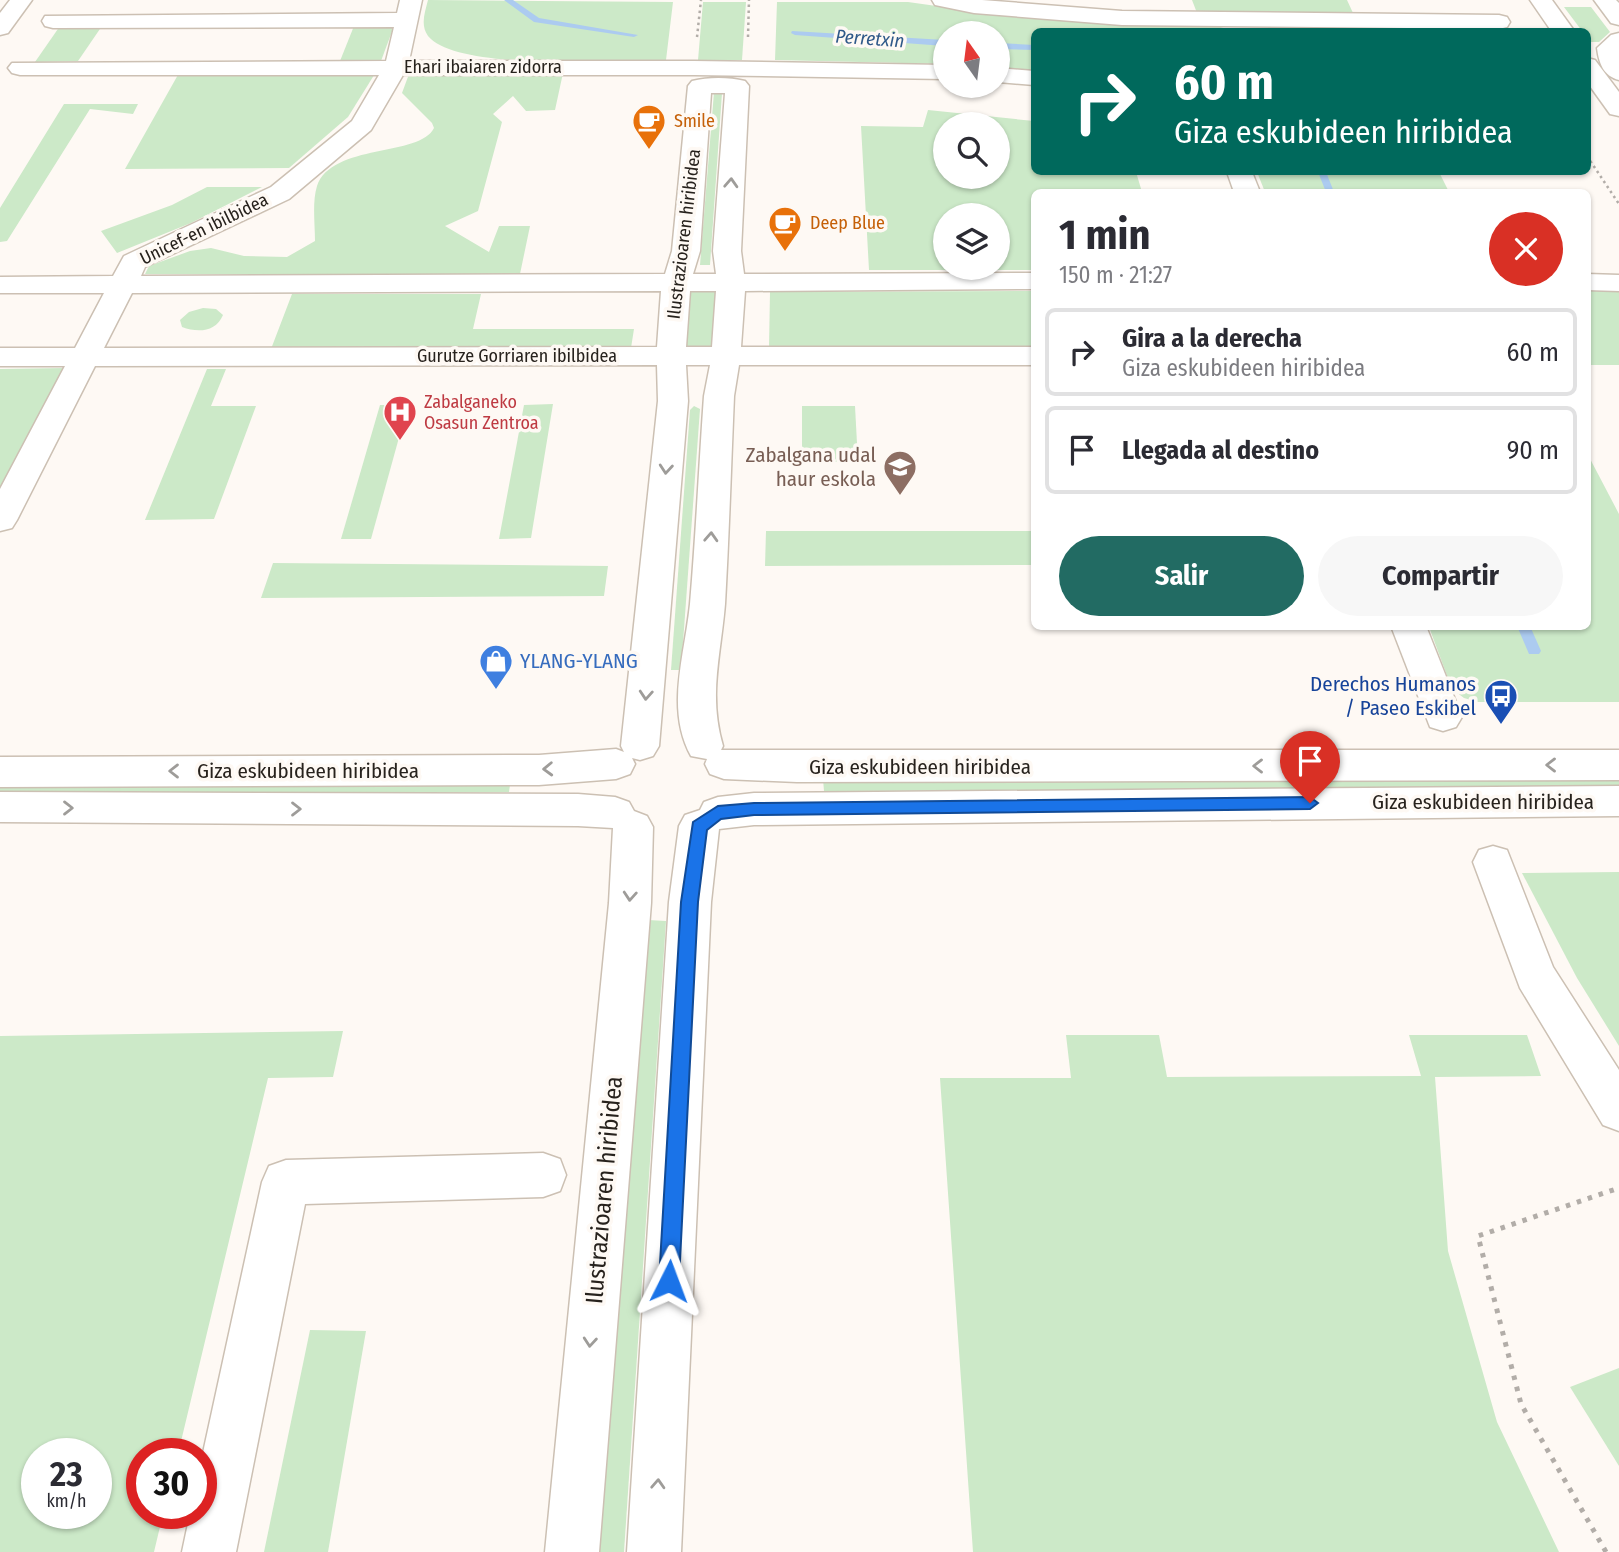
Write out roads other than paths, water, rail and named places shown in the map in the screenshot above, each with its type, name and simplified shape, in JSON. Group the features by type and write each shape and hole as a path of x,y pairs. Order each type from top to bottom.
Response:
{"street":[{"path":"0,28 21,0"},
{"path":"943,0 1053,14 1499,22"},
{"path":"1541,0 1561,28"},
{"path":"1605,0 1619,18"},
{"path":"53,21 409,10"},
{"name":"Unicef-en ibilbidea","path":"0,520 120,284 134,262 280,193 362,125 396,67 409,10"},
{"path":"1619,40 1609,48 1611,63 1619,73"},
{"name":"Ehari ibaiaren zidorra","path":"20,68 396,67 933,71"},
{"path":"1591,70 1619,109"},
{"path":"1010,76 1031,78"},
{"name":"Ilustrazioaren hiribidea","path":"628,755 673,401 671,356 676,283 686,251 700,86 737,86 727,251 731,283 726,357 719,396 707,606 696,683 698,725 714,755"},
{"path":"0,285 1031,281"},
{"path":"1591,282 1619,283"},
{"name":"Gurutze Gorriaren ibilbidea","path":"0,357 1031,356"},
{"path":"1410,630 1443,717"},
{"path":"666,739 679,739 714,755 729,775 730,789 726,802 708,820 673,834 659,834 624,820 608,801 609,776 628,755 666,739"},
{"name":"Giza eskubideen hiribidea","path":"0,772 539,770 628,755"},
{"name":"Giza eskubideen hiribidea","path":"714,755 797,767 1619,765"},
{"name":"Giza eskubideen hiribidea","path":"708,820 754,809 1619,801"},
{"name":"Giza eskubideen hiribidea","path":"0,807 579,810 624,820"},
{"name":"Ilustrazioaren hiribidea","path":"572,1552 630,904 624,820"},
{"path":"654,1552 690,902 708,820"},
{"path":"1493,862 1535,975 1619,1110"},
{"path":"209,1552 286,1182 543,1175"}],"waterway":[{"name":"Perretxin","path":"508,0 537,20 634,35"},
{"name":"Perretxin","path":"795,33 933,42"},
{"name":"Perretxin","path":"1010,47 1031,48"},
{"name":"Perretxin","path":"1323,175 1329,189"},
{"name":"Perretxin","path":"1525,630 1534,651"}],"place":[{"name":"Smile","path":"649,151"},
{"name":"Deep Blue","path":"785,253"},
{"name":"Zabalganeko Osasun Zentroa","path":"400,442"},
{"name":"Zabalgana udal haur eskola","path":"900,497"},
{"name":"YLANG-YLANG","path":"496,691"},
{"name":"Derechos Humanos / Paseo Eskibel","path":"1501,726"}]}
